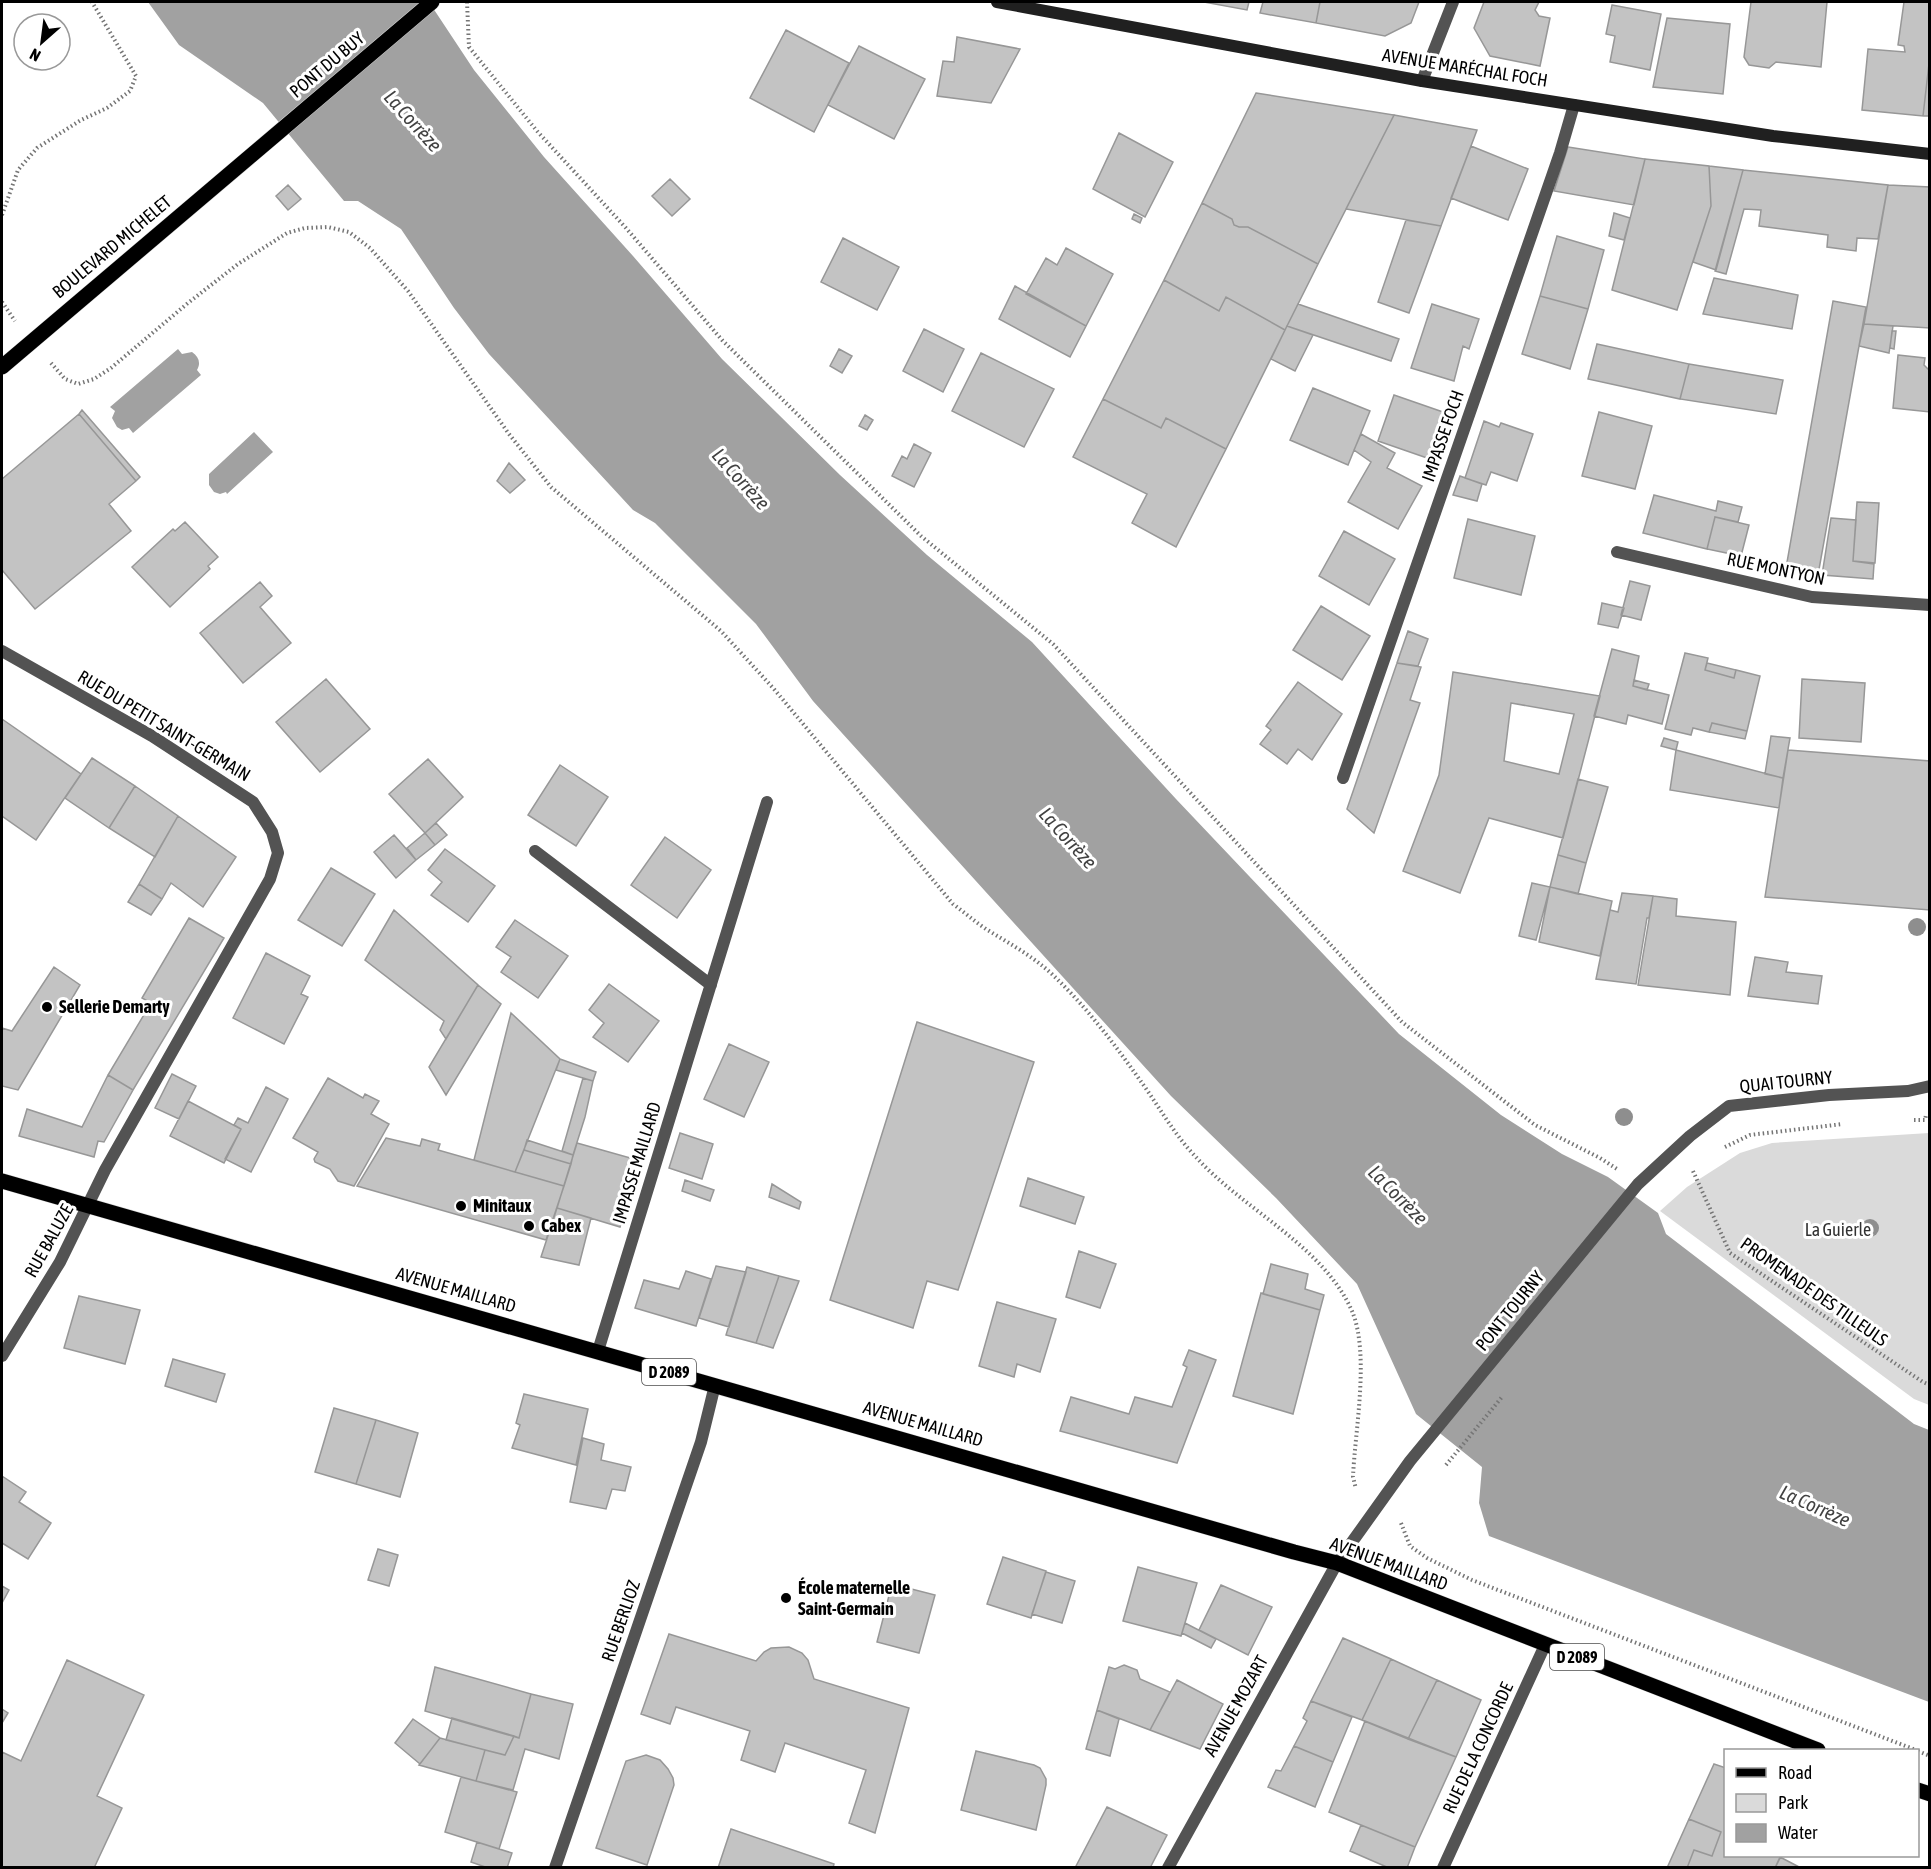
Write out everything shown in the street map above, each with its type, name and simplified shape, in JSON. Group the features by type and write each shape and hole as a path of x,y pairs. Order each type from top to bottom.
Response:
{"main road":[{"name":"PONT DU BUY","path":"248,158 432,2"},
{"name":"BOULEVARD MICHELET","path":"2,367 248,158"},
{"name":"AVENUE MAILLARD","path":"2,1181 1337,1563 1815,1749"}],"street":[{"name":"AVENUE MARÉCHAL FOCH","path":"997,2 1422,81 1773,136 1929,154"},
{"path":"1422,81 1453,2"},
{"name":"IMPASSE FOCH","path":"1343,777 1560,153 1574,105"},
{"name":"RUE MONTYON","path":"1617,552 1812,597 1929,605"},
{"name":"RUE DU PETIT SAINT-GERMAIN","path":"2,651 152,736 253,802 272,832 278,853 270,879 105,1170 89,1205"},
{"name":"IMPASSE MAILLARD","path":"598,1351 767,802"},
{"path":"535,851 711,986"},
{"name":"QUAI TOURNY","path":"1638,1184 1690,1136 1729,1106 1929,1087"},
{"name":"PONT TOURNY","path":"1337,1563 1410,1461 1638,1184"},
{"name":"RUE BALUZE","path":"2,1356 60,1262 89,1205"},
{"name":"RUE BERLIOZ","path":"555,1868 701,1442 715,1385"},
{"name":"AVENUE MOZART","path":"1168,1868 1337,1563"},
{"name":"RUE DE LA CONCORDE","path":"1443,1868 1545,1644"}],"path":[{"path":"2,215 18,171 37,147 81,120 107,108 130,91 135,76 92,2"},
{"path":"467,2 469,46 537,131 626,228 722,340 921,536 1053,644 1402,1022 1535,1125 1600,1158"},
{"path":"32,341 65,379 78,384 94,379 111,368 238,264 287,233 304,228 328,227 349,232 370,248 408,291 509,434 551,487 721,631 774,689 953,904 984,928 1023,951 1056,977 1099,1026 1143,1084 1168,1124 1196,1157 1248,1205 1306,1250 1336,1282 1352,1312 1361,1349 1353,1477"},
{"path":"1905,1120 1925,1120 1929,1087"},
{"path":"1718,1150 1750,1135 1851,1123"},
{"name":"PROMENADE DES TILLEULS","path":"1692,1168 1730,1253 1929,1385"},
{"path":"1401,1523 1410,1546 1427,1558 1472,1580 1912,1749"}],"green space":[{"name":"La Guierle","path":"1929,1133 1929,1405 1914,1399 1660,1211 1687,1187 1740,1153 1772,1143"}],"water":[{"name":"La Corrèze","path":"148,2 429,2 474,70 544,157 722,359 840,475 927,555 1032,642 1176,799 1399,1034 1501,1115 1562,1154 1608,1177 1658,1213 1666,1234 1914,1424 1929,1430 1929,1702 1489,1536 1479,1503 1482,1467 1416,1414 1357,1284 1276,1198 1171,1096 813,701 756,624 655,523 633,510 489,354 454,308 401,229 358,201 344,201 263,103 179,45"},
{"path":"178,349 182,354 192,352 196,356 199,360 197,370 201,375 133,433 129,428 122,430 117,427 112,418 115,411 110,407"},
{"path":"254,432 273,452 227,494 226,492 220,494 214,492 209,485 209,474"}],"building":[{"path":"1204,2 1249,2 1247,10"},
{"path":"1263,2 1320,2 1316,23 1260,13"},
{"path":"1320,2 1419,2 1411,23 1385,36 1316,23"},
{"path":"1484,2 1539,2 1535,10 1539,16 1550,18 1540,66 1490,56 1474,28"},
{"path":"1751,2 1827,2 1821,67 1776,62 1769,68 1749,65 1744,57"},
{"path":"1904,2 1930,2 1930,55 1923,116 1862,110 1868,49 1905,52 1904,46 1898,45"},
{"path":"1612,5 1661,14 1650,70 1610,62 1615,36 1606,34"},
{"path":"1667,18 1730,24 1723,94 1653,87"},
{"path":"786,30 849,63 814,132 750,98"},
{"path":"957,37 1020,49 991,103 937,96 943,61 954,62"},
{"path":"859,46 925,79 894,139 828,105"},
{"path":"1930,55 1930,116 1923,116"},
{"path":"1256,93 1394,115 1318,264 1248,227 1234,225 1232,219 1202,203"},
{"path":"1394,115 1477,130 1441,226 1346,209"},
{"path":"1119,133 1173,162 1145,217 1093,189"},
{"path":"1471,146 1528,169 1508,220 1451,198"},
{"path":"1568,147 1645,159 1634,205 1554,191"},
{"path":"1645,159 1709,166 1711,206 1677,310 1612,290"},
{"path":"1709,166 1743,170 1716,270 1693,262 1711,206"},
{"path":"1743,170 1888,185 1878,239 1857,238 1856,251 1827,247 1828,235 1759,226 1761,210 1744,209 1726,274 1715,271"},
{"path":"670,179 690,199 672,216 652,196"},
{"path":"288,185 301,199 288,210 276,196"},
{"path":"1888,185 1930,187 1930,328 1864,324"},
{"path":"1202,203 1232,219 1234,225 1248,227 1318,264 1285,330 1226,297 1219,311 1164,280"},
{"path":"1614,213 1630,218 1624,240 1609,236"},
{"path":"1134,214 1142,218 1140,223 1132,219"},
{"path":"1406,220 1441,226 1409,313 1378,302"},
{"path":"1557,236 1604,250 1588,309 1540,296"},
{"path":"843,238 899,267 877,310 821,282"},
{"path":"1066,248 1113,274 1086,326 1026,294 1046,258 1057,265"},
{"path":"1714,278 1798,295 1792,329 1703,314"},
{"path":"1164,280 1219,311 1226,297 1285,330 1226,449 1166,418 1161,428 1103,399"},
{"path":"1015,286 1086,326 1070,357 999,319"},
{"path":"1540,296 1588,309 1570,369 1522,354"},
{"path":"1833,301 1866,307 1818,575 1786,568"},
{"path":"1298,304 1399,339 1391,361 1287,326"},
{"path":"1432,304 1479,319 1469,349 1463,346 1454,381 1411,368"},
{"path":"1864,324 1893,326 1889,353 1859,346"},
{"path":"1287,326 1313,335 1295,371 1271,359"},
{"path":"924,329 964,349 943,392 903,371"},
{"path":"1892,331 1896,331 1894,349 1890,348"},
{"path":"1597,344 1689,364 1680,399 1588,379"},
{"path":"839,349 852,356 842,373 830,366"},
{"path":"981,353 1054,389 1024,447 952,411"},
{"path":"1898,355 1925,358 1924,365 1930,371 1930,412 1893,408"},
{"path":"1689,364 1783,380 1776,414 1680,399"},
{"path":"1313,388 1370,411 1348,465 1290,440"},
{"path":"1394,395 1443,412 1437,427 1441,429 1430,459 1378,441"},
{"path":"1103,399 1161,428 1166,418 1226,449 1176,547 1132,523 1147,494 1073,457"},
{"path":"82,410 140,477 136,481 79,414"},
{"path":"1599,412 1652,426 1635,489 1582,476"},
{"path":"79,414 136,481 109,504 131,531 35,609 2,570 2,479"},
{"path":"865,415 873,420 867,430 859,426"},
{"path":"1484,421 1499,427 1501,423 1533,434 1517,481 1491,472 1486,485 1465,478"},
{"path":"1361,434 1395,453 1387,468 1422,486 1398,529 1348,502 1371,462 1354,450"},
{"path":"914,444 931,453 914,487 892,476 902,456 907,459"},
{"path":"509,463 525,480 510,493 497,481"},
{"path":"1460,476 1482,484 1477,501 1453,495"},
{"path":"1654,495 1716,511 1718,501 1742,507 1738,522 1715,517 1707,549 1643,533"},
{"path":"1857,502 1879,503 1875,563 1853,561"},
{"path":"1715,517 1749,525 1741,556 1707,549"},
{"path":"1831,518 1856,520 1853,561 1874,564 1873,579 1822,575"},
{"path":"1468,519 1535,536 1521,595 1454,578"},
{"path":"185,522 218,557 208,566 210,569 170,607 132,567 173,529 175,531"},
{"path":"1344,531 1395,559 1369,605 1319,576"},
{"path":"1630,581 1650,586 1641,620 1621,615"},
{"path":"260,582 272,596 260,607 291,643 243,683 200,633"},
{"path":"1602,603 1624,608 1618,628 1598,624"},
{"path":"1321,606 1370,636 1342,680 1293,650"},
{"path":"1408,631 1428,639 1418,666 1397,663"},
{"path":"1612,649 1639,656 1633,686 1669,695 1662,724 1628,715 1626,724 1594,716"},
{"path":"1685,653 1708,658 1705,670 1734,678 1736,670 1760,676 1747,731 1712,723 1709,732 1693,728 1691,735 1665,729"},
{"path":"1397,663 1421,667 1410,700 1420,703 1374,833 1347,809"},
{"path":"1707,663 1736,670 1734,678 1705,670"},
{"path":"1453,672 1600,696 1563,838 1489,818 1460,893 1403,871 1439,775","holes":["1511,703 1574,714 1559,774 1504,761"]},
{"path":"326,679 370,729 320,772 276,722"},
{"path":"1802,679 1865,683 1861,742 1799,738"},
{"path":"1634,680 1649,684 1647,690 1633,686"},
{"path":"1298,682 1342,714 1312,760 1298,749 1287,764 1260,744 1271,730 1266,726"},
{"path":"2,719 81,774 36,840 2,816"},
{"path":"1712,723 1747,731 1745,739 1709,732"},
{"path":"1771,736 1790,738 1783,778 1765,774"},
{"path":"1664,738 1678,742 1676,750 1661,746"},
{"path":"1676,750 1783,778 1779,808 1670,790"},
{"path":"1788,750 1930,761 1930,910 1765,897"},
{"path":"92,758 135,786 109,828 65,798"},
{"path":"428,759 463,797 425,833 389,794"},
{"path":"560,765 608,797 576,846 528,815"},
{"path":"1578,779 1608,787 1586,863 1558,855"},
{"path":"135,786 178,816 155,857 109,828"},
{"path":"178,816 236,857 203,907 171,883 162,899 139,884"},
{"path":"436,823 447,835 435,845 425,833"},
{"path":"425,833 435,845 416,860 407,848"},
{"path":"394,835 416,860 396,878 374,852"},
{"path":"665,837 711,870 677,918 631,885"},
{"path":"445,849 495,886 468,922 431,895 442,882 428,870"},
{"path":"1558,855 1586,863 1578,894 1550,887"},
{"path":"331,868 375,894 342,946 298,920"},
{"path":"1532,883 1550,887 1536,940 1519,936"},
{"path":"139,884 162,899 151,915 128,902"},
{"path":"1550,887 1612,901 1600,956 1539,942"},
{"path":"1622,893 1653,896 1636,984 1596,979 1610,910 1618,912"},
{"path":"1653,896 1677,899 1676,916 1736,922 1730,995 1638,985"},
{"path":"394,910 478,985 446,1039 440,1030 444,1021 365,960"},
{"path":"189,918 224,938 133,1090 108,1075 151,1003 142,998"},
{"path":"515,920 568,956 538,998 501,972 511,957 496,947"},
{"path":"266,953 310,976 301,994 308,997 284,1044 233,1018"},
{"path":"1755,957 1788,962 1786,972 1822,976 1818,1004 1748,996"},
{"name":"Sellerie Demarty","path":"54,967 80,985 18,1090 2,1086 2,1028 12,1031"},
{"path":"609,984 659,1021 628,1062 593,1037 604,1023 589,1010"},
{"path":"478,985 501,1004 446,1095 429,1067"},
{"path":"511,1013 560,1059 515,1172 474,1160"},
{"path":"917,1022 1034,1062 958,1290 927,1281 913,1328 830,1300"},
{"path":"729,1044 769,1062 744,1117 704,1099"},
{"path":"560,1059 596,1072 593,1081 556,1070"},
{"path":"172,1074 196,1086 179,1119 155,1108"},
{"path":"108,1075 133,1090 104,1142 98,1141 94,1157 19,1136 27,1109 82,1127"},
{"path":"328,1078 363,1098 365,1094 379,1101 371,1114 389,1124 354,1186 338,1181 330,1169 315,1162 314,1159 318,1152 293,1138"},
{"path":"583,1078 593,1081 573,1155 562,1151"},
{"path":"266,1087 288,1099 251,1172 225,1159 241,1129 234,1125 238,1118 248,1123"},
{"path":"188,1101 241,1129 224,1163 170,1136"},
{"path":"680,1133 713,1144 702,1179 669,1168"},
{"path":"386,1138 420,1146 422,1139 440,1144 438,1150 564,1186 546,1240 357,1186"},
{"path":"527,1140 573,1155 571,1164 524,1150"},
{"path":"577,1143 641,1161 620,1227 557,1208"},
{"path":"524,1150 571,1164 564,1186 515,1172"},
{"path":"1028,1178 1084,1197 1075,1224 1020,1206"},
{"path":"685,1180 714,1190 710,1201 682,1191"},
{"path":"772,1184 801,1202 799,1209 769,1197"},
{"path":"557,1208 591,1218 579,1265 541,1257"},
{"path":"1079,1251 1116,1264 1100,1308 1066,1297"},
{"path":"1271,1264 1308,1274 1305,1289 1324,1295 1320,1310 1263,1294"},
{"path":"716,1266 746,1272 729,1327 699,1318"},
{"path":"747,1267 779,1276 756,1343 726,1335"},
{"path":"686,1271 711,1279 696,1326 635,1308 644,1280 679,1289"},
{"path":"779,1276 799,1281 773,1348 756,1343"},
{"path":"1261,1293 1320,1310 1293,1414 1233,1396"},
{"path":"79,1296 140,1310 125,1364 64,1348"},
{"path":"997,1302 1056,1319 1040,1372 1017,1364 1014,1377 979,1366"},
{"path":"1189,1350 1216,1360 1177,1463 1060,1431 1071,1397 1129,1414 1135,1397 1172,1407 1187,1367 1183,1365"},
{"path":"173,1359 225,1374 216,1402 165,1386"},
{"path":"524,1394 588,1409 576,1465 512,1448 520,1425 516,1423"},
{"path":"334,1408 376,1420 356,1484 315,1472"},
{"path":"376,1420 418,1433 400,1497 356,1484"},
{"path":"583,1438 604,1444 601,1460 631,1467 625,1491 612,1489 606,1509 570,1502"},
{"path":"2,1476 26,1492 19,1502 51,1523 28,1559 2,1543"},
{"path":"378,1549 398,1555 389,1586 368,1580"},
{"path":"1003,1557 1046,1571 1031,1618 987,1604"},
{"path":"1138,1567 1197,1583 1181,1636 1123,1621"},
{"path":"1046,1572 1075,1581 1062,1623 1032,1614"},
{"path":"892,1584 935,1595 919,1653 877,1642"},
{"path":"1221,1585 1272,1607 1248,1655 1199,1630"},
{"path":"2,1586 9,1590 2,1603"},
{"path":"1185,1623 1216,1639 1211,1648 1182,1633"},
{"path":"669,1634 756,1661 771,1648 789,1647 802,1653 808,1660 814,1679 909,1708 875,1833 849,1823 866,1770 785,1743 775,1772 741,1760 750,1731 676,1707 670,1724 641,1714"},
{"path":"1343,1638 1391,1659 1362,1720 1311,1701"},
{"path":"1391,1659 1437,1680 1408,1739 1362,1720"},
{"path":"67,1660 144,1695 97,1796 122,1808 94,1868 5,1868 2,1866 2,1752 21,1761"},
{"path":"1124,1665 1137,1670 1140,1679 1170,1692 1150,1730 1097,1710 1109,1667 1115,1669"},
{"path":"435,1667 531,1694 519,1738 425,1711"},
{"path":"1177,1680 1223,1704 1200,1749 1150,1730"},
{"path":"1437,1680 1481,1700 1456,1757 1408,1739"},
{"path":"531,1694 573,1704 559,1759 525,1749 513,1790 476,1781 485,1750 505,1755 514,1736 519,1738"},
{"path":"1311,1701 1352,1717 1333,1762 1294,1746 1307,1721 1303,1718"},
{"path":"2,1709 8,1713 2,1723"},
{"path":"1097,1710 1119,1719 1110,1756 1086,1749"},
{"path":"452,1718 514,1736 505,1755 446,1740"},
{"path":"413,1719 440,1738 420,1764 395,1743"},
{"path":"1365,1721 1456,1757 1415,1847 1329,1812"},
{"path":"440,1738 485,1750 476,1781 419,1765"},
{"path":"1294,1746 1333,1762 1315,1807 1268,1787 1276,1770 1281,1771"},
{"path":"976,1751 1040,1768 1046,1779 1046,1785 1036,1830 961,1810"},
{"path":"646,1755 660,1760 668,1769 674,1785 647,1865 596,1848 626,1761"},
{"path":"1714,1764 1724,1767 1724,1857 1780,1857 1775,1868 1687,1868 1694,1850 1712,1856 1721,1832 1689,1819"},
{"path":"461,1777 517,1792 499,1849 445,1832"},
{"path":"1107,1807 1167,1835 1150,1868 1075,1868"},
{"path":"1689,1819 1721,1832 1712,1856 1694,1850 1687,1868 1667,1868"},
{"path":"1361,1825 1415,1847 1407,1868 1389,1868 1350,1851"},
{"path":"731,1829 834,1864 833,1868 718,1868"},
{"path":"477,1842 512,1853 507,1868 488,1868 471,1862"},
{"path":"1780,1857 1801,1868 1775,1868"}],"place":[{"name":"Sellerie Demarty","path":"47,1007"},
{"name":"Minitaux","path":"461,1206"},
{"name":"Cabex","path":"529,1226"},
{"name":"École maternelle Saint-Germain","path":"786,1598"}]}
